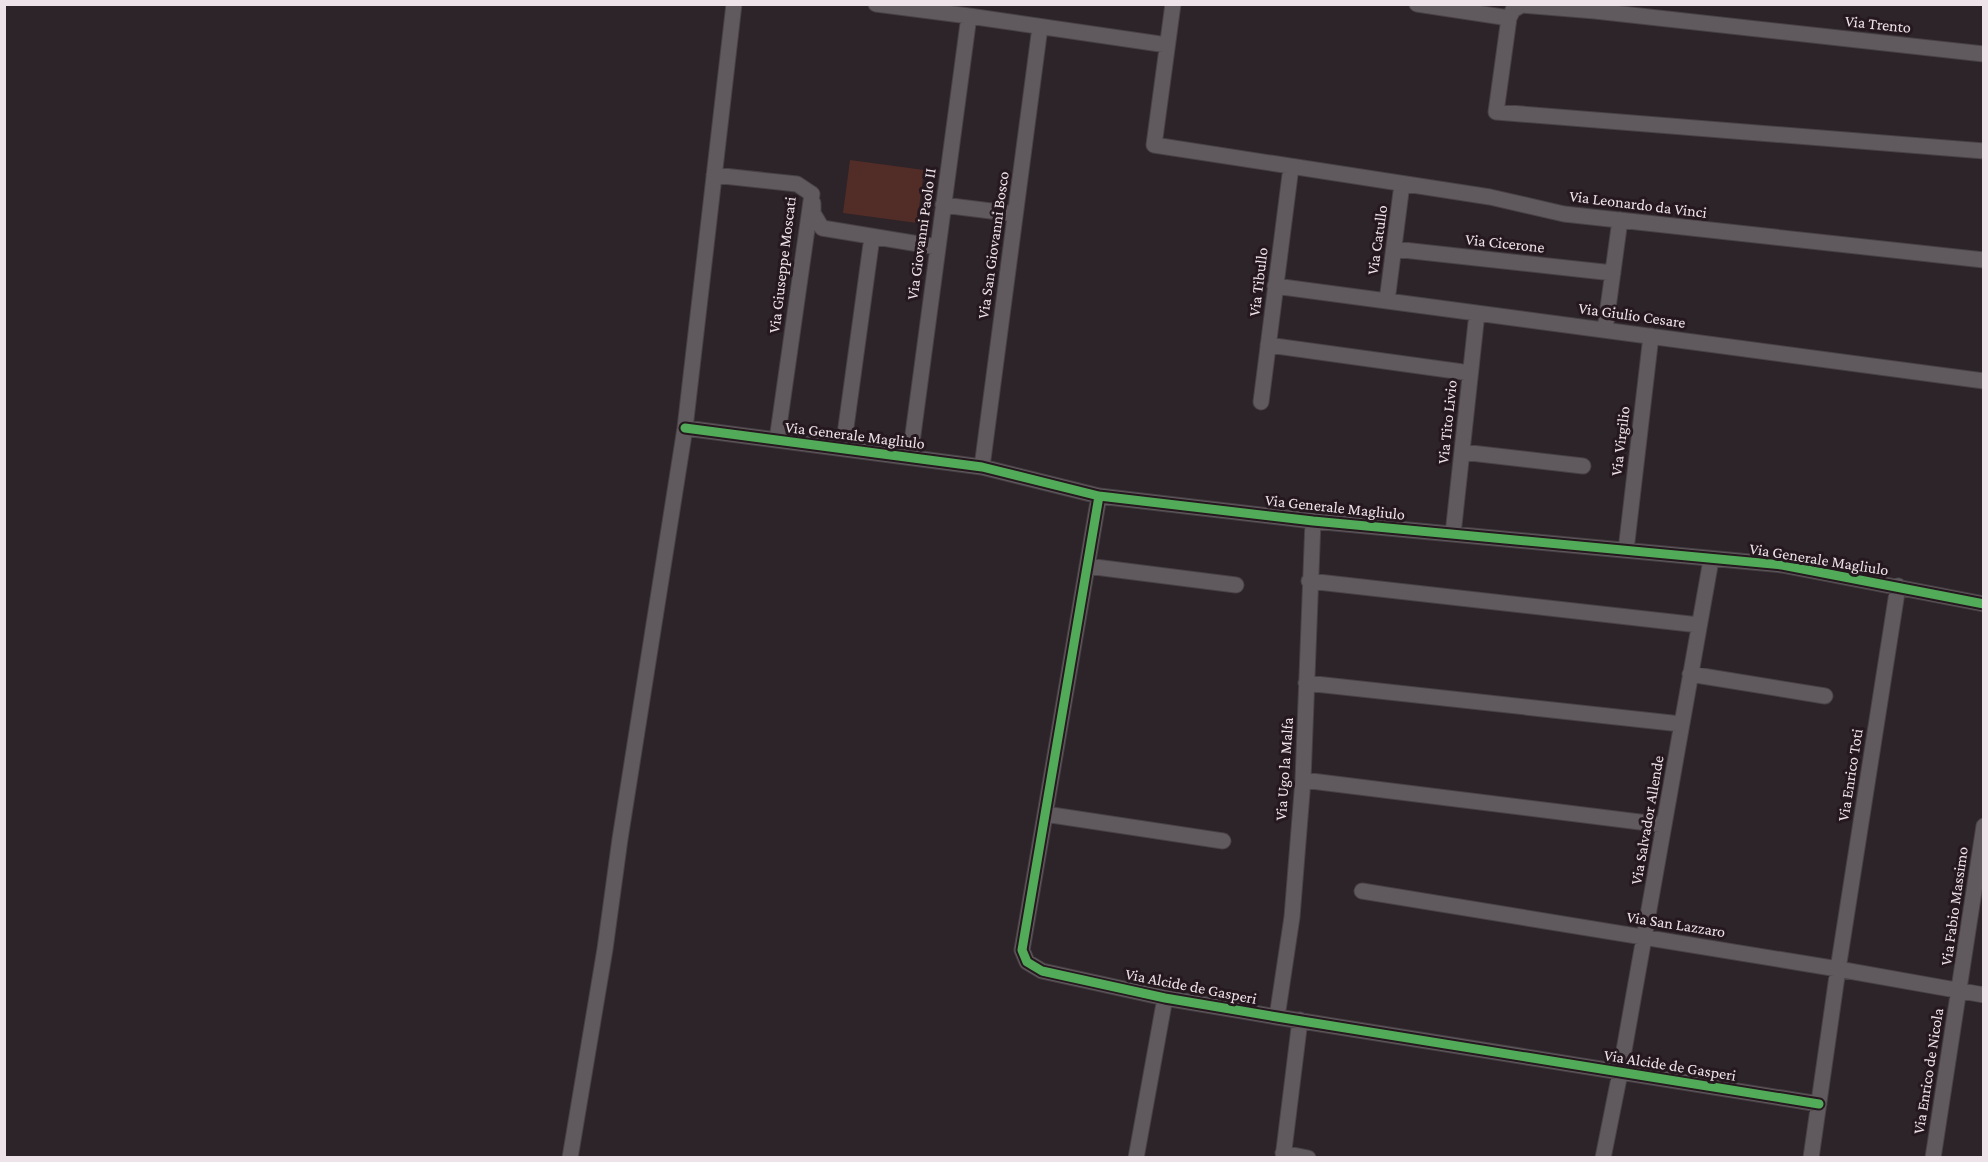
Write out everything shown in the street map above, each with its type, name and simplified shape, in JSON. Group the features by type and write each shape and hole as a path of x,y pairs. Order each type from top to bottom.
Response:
{"street":[{"path":"570,1158 603,961 623,816 685,428 734,4"},
{"path":"876,4 1167,45 1173,4"},
{"path":"1417,4 1509,18 1496,112 1983,151"},
{"name":"Via Trento","path":"1509,18 1513,10 1522,5 1607,12 1983,54"},
{"name":"Via Giovanni Paolo II","path":"910,457 969,16"},
{"name":"Via San Giovanni Bosco","path":"982,467 1040,27"},
{"name":"Via Leonardo da Vinci","path":"1167,45 1154,145 1490,197 1564,214 1983,260"},
{"name":"Via Tibullo","path":"1261,402 1291,167"},
{"name":"Via Giuseppe Moscati","path":"714,175 797,184 812,194 777,440"},
{"name":"Via Catullo","path":"1387,301 1402,184"},
{"path":"812,194 813,213 822,228 937,247"},
{"path":"943,205 1015,214"},
{"path":"1605,330 1620,220"},
{"path":"843,449 872,237"},
{"name":"Via Cicerone","path":"1394,249 1613,273"},
{"name":"Via Giulio Cesare","path":"1275,286 1983,381"},
{"name":"Via Tito Livio","path":"1453,534 1477,313"},
{"name":"Via Virgilio","path":"1626,550 1651,336"},
{"path":"1268,345 1470,373"},
{"name":"Via Generale Magliulo","path":"685,428 982,467 1099,496 1313,521 1782,565 1983,604"},
{"path":"1462,452 1583,466"},
{"name":"Via Alcide de Gasperi","path":"1099,496 1022,950 1027,962 1042,971 1165,998 1820,1104"},
{"name":"Via Ugo la Malfa","path":"1277,1017 1292,917 1303,780 1313,521"},
{"name":"Via Salvador Allende","path":"1603,1158 1711,560"},
{"path":"1087,566 1236,585"},
{"path":"1309,581 1699,624"},
{"name":"Via Enrico Toti","path":"1811,1158 1898,586"},
{"path":"1690,674 1824,696"},
{"path":"1306,683 1681,724"},
{"path":"1303,780 1664,825"},
{"path":"1045,814 1223,841"},
{"name":"Via Fabio Massimo","path":"1960,991 1983,826"},
{"name":"Via San Lazzaro","path":"1362,891 1983,995"},
{"name":"Via Enrico de Nicola","path":"1933,1158 1960,991"},
{"path":"1136,1158 1165,998"},
{"path":"1300,1020 1283,1155 1308,1158"}],"shaded area":[{"path":"850,160 924,170 917,223 843,213"}],"cycle path":[{"path":"685,428 982,467 1099,496 1313,521 1782,565 1984,604"},
{"path":"1099,496 1022,950 1027,962 1042,971 1165,998 1819,1104"}]}
